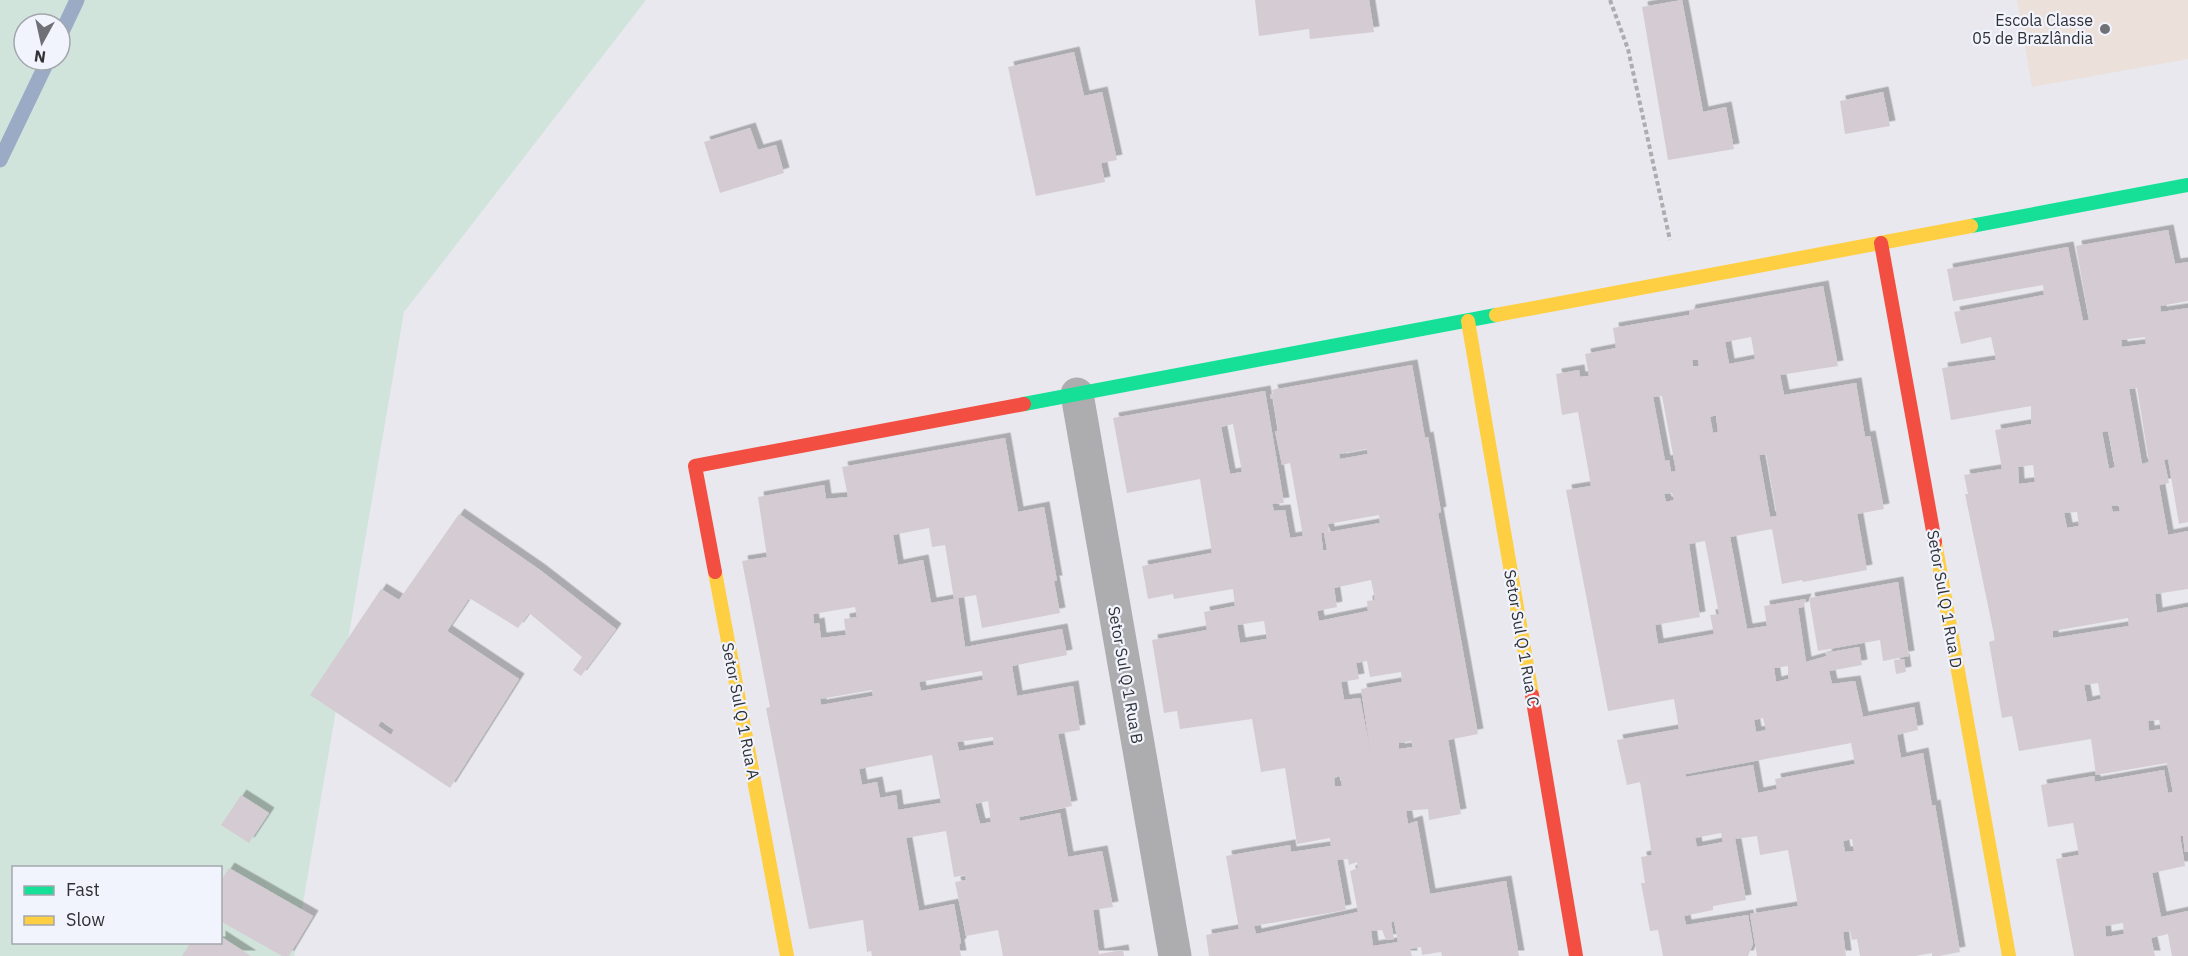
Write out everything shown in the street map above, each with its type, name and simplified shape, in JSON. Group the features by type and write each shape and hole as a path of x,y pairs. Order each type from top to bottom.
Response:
{"street":[{"path":"1077,394 2188,185"},
{"name":"Setor Sul Q 1 Rua D","path":"1881,243 2009,956"},
{"name":"Setor Sul Q 1 Rua C","path":"1468,321 1576,956"},
{"name":"Setor Sul Q 1 Rua A","path":"787,956 695,466 1077,394"},
{"name":"Setor Sul Q 1 Rua B","path":"1077,394 1175,956"}],"path":[{"path":"1610,0 1628,49 1680,281"}],"shaded area":[{"path":"0,0 646,0 404,312 294,956 0,956"},
{"name":"Escola Classe 05 de Brazlândia","path":"2017,0 2188,0 2188,59 2032,87"}],"building":[{"path":"1255,0 1369,0 1374,32 1310,39 1309,29 1259,36"},
{"path":"1682,0 1703,112 1726,107 1734,149 1668,160 1642,7"},
{"path":"1074,52 1084,96 1102,92 1117,160 1101,163 1105,182 1036,196 1008,67"},
{"path":"1883,92 1890,126 1845,134 1840,101"},
{"path":"750,128 758,150 776,145 784,173 720,193 704,142"},
{"path":"2168,230 2175,264 2188,262 2188,301 2160,306 2161,312 2188,308 2188,522 2179,524 2168,459 2164,460 2169,483 2159,485 2168,535 2188,531 2188,589 2155,594 2157,613 2188,607 2188,852 2185,852 2183,836 2180,836 2185,866 2152,873 2161,917 2188,911 2188,956 2172,956 2168,934 2151,938 2155,956 2074,956 2056,859 2079,855 2073,823 2048,827 2041,785 2094,776 2095,782 2164,770 2168,793 2173,792 2167,763 2096,775 2091,739 2019,751 2012,716 2002,718 1989,642 1995,640 1965,494 1968,494 1964,475 2002,469 1995,430 2031,424 2031,406 1951,420 1942,368 1996,360 1991,337 1961,344 1954,312 2044,295 2043,285 1953,301 1947,269 2068,247 2083,321 2089,320 2076,246","holes":["2145,337 2146,344 2122,347 2121,340","2137,388 2149,462 2142,464 2129,389","2108,431 2115,467 2109,469 2102,432","2033,465 2035,482 2019,484 2018,467","2119,505 2120,511 2113,512 2111,506","2077,512 2079,526 2067,528 2064,513","2128,618 2129,626 2053,638 2053,631","2098,683 2101,699 2087,702 2084,685","2159,720 2161,729 2149,731 2148,721","2123,923 2124,934 2106,937 2105,926"]},
{"path":"1823,286 1838,366 1780,375 1784,395 1856,383 1865,437 1870,436 1884,509 1857,514 1867,570 1803,582 1802,580 1782,584 1772,529 1730,537 1747,629 1767,626 1764,606 1806,599 1803,607 1798,608 1806,662 1827,656 1825,653 1859,647 1862,665 1829,671 1832,684 1855,681 1863,717 1914,707 1918,730 1897,735 1901,758 1923,753 1932,806 1935,805 1960,952 1939,956 1932,956 1932,953 1915,956 1860,956 1857,939 1852,940 1850,931 1843,932 1846,956 1757,956 1750,914 1798,906 1788,850 1760,855 1757,836 1735,839 1746,900 1713,906 1713,910 1684,916 1686,925 1748,915 1753,944 1748,956 1663,956 1658,930 1650,931 1641,883 1645,883 1641,857 1652,855 1640,782 1627,785 1617,740 1679,729 1674,699 1608,711 1566,490 1591,486 1578,412 1562,415 1556,374 1579,370 1580,377 1589,376 1585,354 1616,348 1613,328 1689,315 1690,310","holes":["1751,337 1755,359 1729,364 1725,342","1692,360 1698,360 1699,366 1693,366","1662,396 1676,471 1671,472 1669,460 1665,461 1653,397","1716,415 1718,432 1713,433 1710,417","1766,454 1777,516 1770,517 1759,455","1672,493 1674,500 1666,502 1664,494","1705,541 1719,614 1710,615 1714,634 1658,644 1655,625 1700,617 1689,544","1788,666 1788,679 1776,682 1774,668","1763,718 1766,730 1756,732 1754,720","1851,743 1855,764 1775,779 1777,789 1758,793 1753,765 1686,777 1686,774","1721,833 1723,842 1697,847 1695,838","1852,839 1854,851 1845,852 1843,841"]},
{"path":"1412,365 1425,438 1428,437 1441,512 1438,513 1478,734 1448,740 1461,814 1429,820 1428,809 1406,811 1408,824 1417,821 1430,894 1506,881 1519,956 1442,956 1441,952 1422,955 1421,947 1410,949 1412,956 1209,956 1206,935 1239,929 1226,856 1290,845 1291,852 1331,846 1330,838 1297,844 1285,768 1261,772 1252,719 1180,729 1177,711 1164,713 1152,640 1207,630 1204,612 1235,606 1233,589 1174,599 1173,594 1148,599 1142,566 1212,553 1200,479 1127,493 1113,418 1265,391 1284,503 1272,504 1274,511 1285,510 1290,538 1303,536 1290,463 1282,465 1275,431 1278,431 1273,399 1270,395 1273,394 1272,390","holes":["1233,424 1242,472 1230,474 1221,427","1367,449 1368,454 1340,459 1339,454","1379,515 1380,523 1329,532 1328,524","1321,533 1324,533 1327,550 1323,550","1371,580 1375,600 1367,601 1368,611 1319,621 1317,611 1337,607 1334,588","1264,621 1267,639 1240,643 1237,625","1367,661 1370,677 1401,672 1402,682 1361,689 1371,755 1360,698 1344,700 1341,682 1359,679 1356,663","1411,741 1413,747 1399,749 1399,743","1340,776 1342,786 1335,786 1334,778","1348,859 1349,865 1357,862 1358,868 1350,871 1358,912 1256,934 1254,926 1346,910 1337,860","1394,921 1398,942 1373,946 1371,931 1382,930 1386,940 1394,939 1391,922"]},
{"path":"1005,438 1018,512 1044,507 1057,581 1054,581 1060,613 982,628 976,595 958,598 965,647 1062,629 1067,655 1012,666 1017,696 1073,686 1080,730 1058,734 1072,806 1019,817 1020,821 1060,813 1068,857 1102,851 1113,907 1093,910 1099,954 1123,950 1124,956 1003,956 998,930 966,936 955,882 966,880 965,875 954,877 946,831 906,838 919,911 954,904 961,956 872,956 871,951 867,952 863,920 809,929 766,708 770,707 742,561 767,557 758,497 824,485 826,499 848,497 842,467","holes":["929,528 932,547 945,545 954,599 931,603 923,560 898,565 893,535","855,607 857,617 844,619 846,635 821,638 819,623 814,624 813,614","982,671 983,680 921,691 919,682","872,690 873,696 821,705 820,699","993,737 994,745 959,751 957,742","932,755 941,803 898,810 896,795 880,798 877,782 862,785 859,769","988,801 991,822 980,824 975,804"]},
{"path":"459,514 540,570 616,629 581,676 573,670 582,657 529,613 518,628 471,599 468,600 447,631 519,679 450,788 310,695 381,589 399,600","holes":["381,721 394,730 391,735 378,726"]},
{"path":"1898,582 1909,656 1883,661 1880,640 1818,651 1809,598"},
{"path":"1904,659 1906,672 1896,674 1894,660"},
{"path":"241,795 269,813 249,843 221,825"},
{"path":"229,868 313,916 289,956 282,956 222,922 222,879"},
{"path":"222,937 251,956 182,956 190,944 222,944"}],"waterway":[{"path":"71,12 77,0"},
{"path":"0,160 42,72"}],"traffic: fast":[{"path":"1971,226 2188,185"},
{"path":"1024,404 1496,315"}],"traffic: slow":[{"path":"1496,315 1971,226"},
{"path":"1468,321 1532,695"},
{"path":"1935,542 2009,956"},
{"path":"715,572 787,956"}],"traffic: jam":[{"path":"1881,243 1935,542"},
{"path":"715,572 695,466 1024,404"},
{"path":"1532,695 1576,956"}],"place":[{"name":"Escola Classe 05 de Brazlândia","path":"2105,29"}]}
